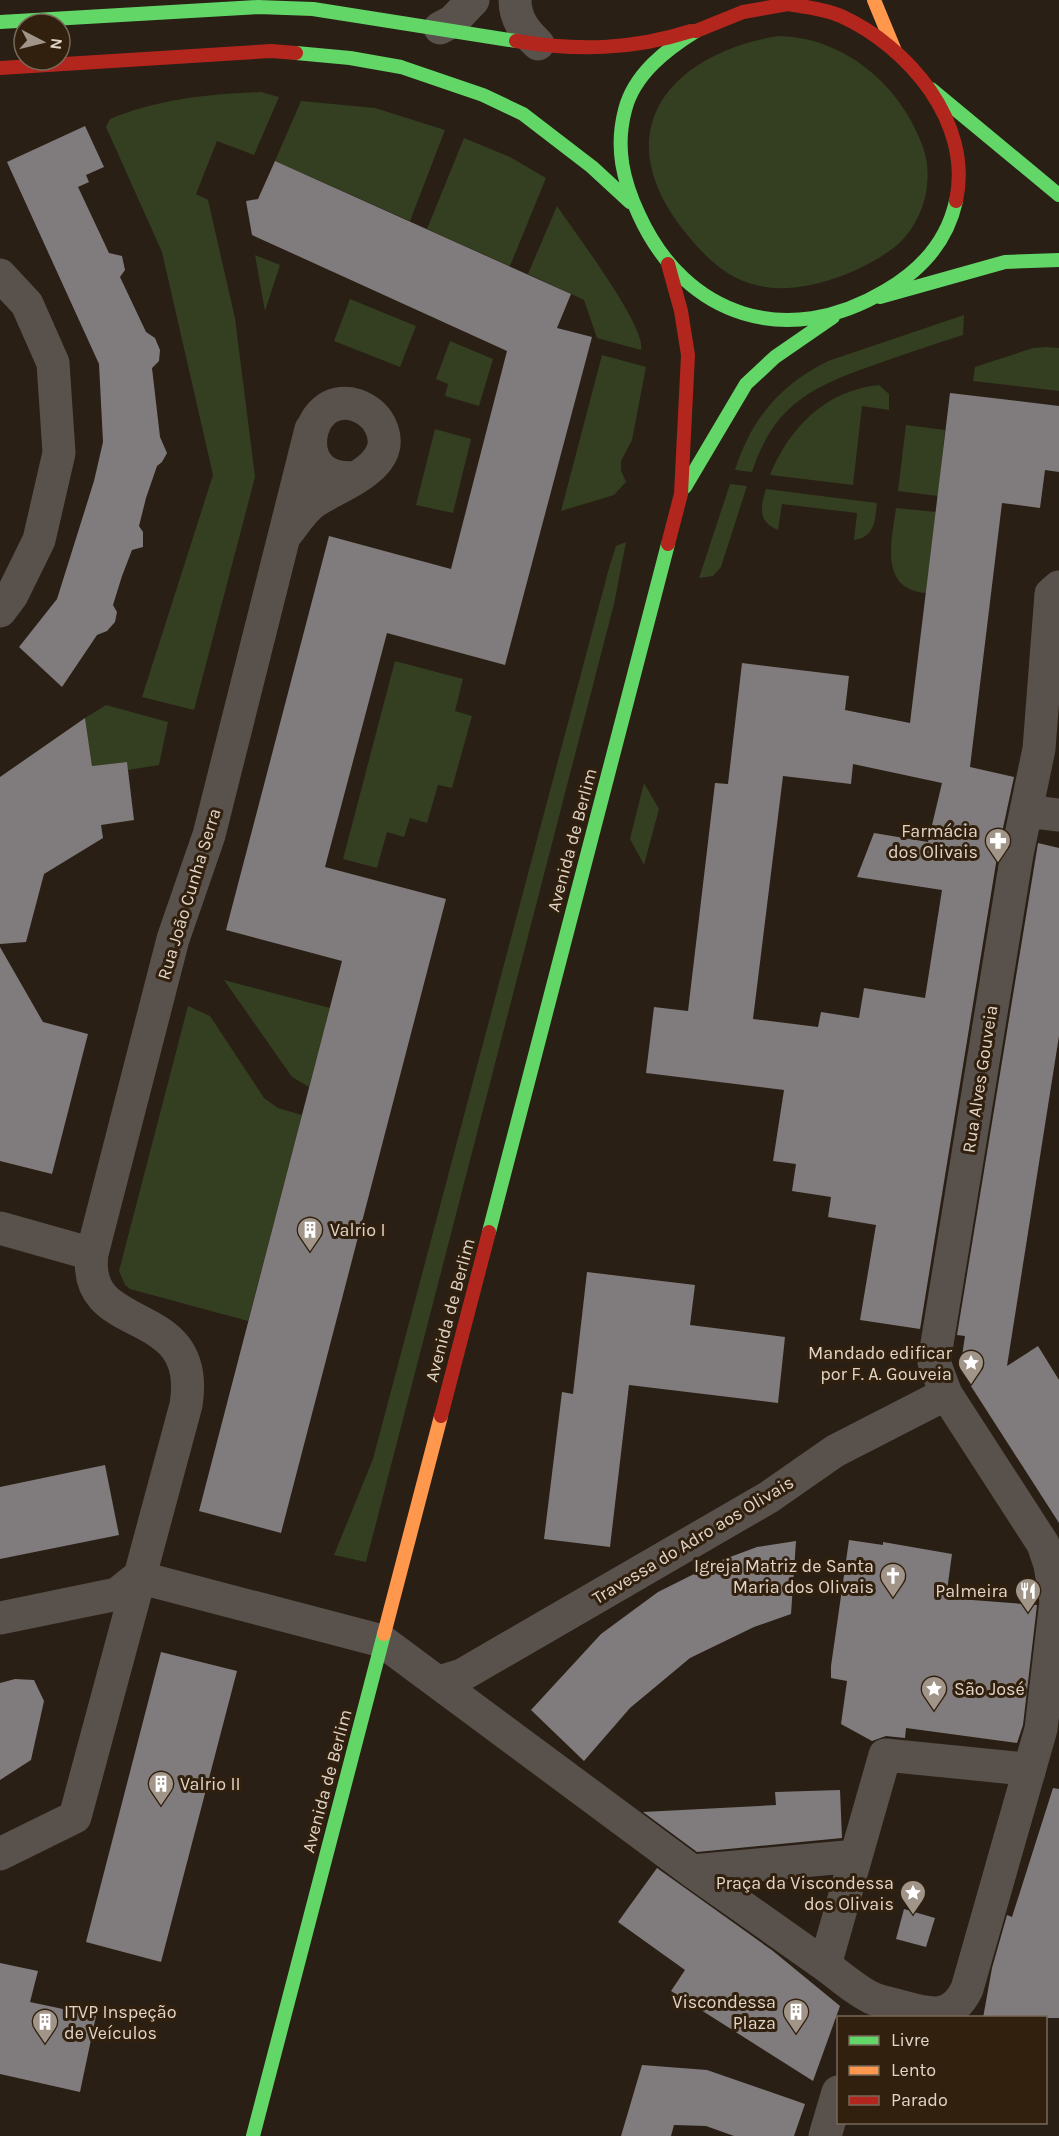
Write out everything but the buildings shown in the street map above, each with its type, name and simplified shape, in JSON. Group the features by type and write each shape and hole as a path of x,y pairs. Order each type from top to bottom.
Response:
{"main road":[{"path":"726,15 743,0"},
{"path":"874,0 895,52"},
{"path":"0,22 258,7 313,9 538,44 572,48 625,49 655,43 691,31 726,15 788,4 812,7 841,15 869,31 895,52 920,79 988,139 1059,195"},
{"path":"630,202 622,172 620,141 626,103 638,79 661,54 691,31"},
{"path":"0,68 271,51 350,58 401,68 483,95 523,114 592,167 630,202 668,264 716,304 737,313 781,321 839,313 876,299 1005,262 1059,260"},
{"path":"876,299 907,278 934,253 950,227 957,203 960,172 957,148 944,114 920,79"},
{"name":"Avenida de Berlim","path":"253,2136 681,494 688,355 681,311 668,264"},
{"name":"Avenida de Berlim","path":"681,494 746,384 775,357 839,313"}],"street":[{"path":"440,28 453,21 473,0"},
{"path":"515,0 519,20 526,33 538,44"},
{"path":"0,275 27,304 53,363 59,453 39,540 12,595 0,610"},
{"name":"Rua João Cunha Serra","path":"138,1577 186,1405 188,1374 185,1360 169,1338 117,1308 104,1299 94,1287 90,1277 92,1254 177,924 209,835 311,429 319,416 330,407 352,404 370,412 381,427 383,448 374,466 311,504 285,534"},
{"path":"311,429 310,449 320,467 337,477 357,477"},
{"name":"Rua Alves Gouveia","path":"1051,1544 946,1394 934,1362 1026,811 1049,750 1051,594 1059,587"},
{"path":"1026,811 1059,815"},
{"path":"0,1228 92,1254"},
{"name":"Travessa do Adro aos Olivais","path":"439,1682 462,1675 770,1497 835,1451 946,1394"},
{"path":"138,1577 382,1641 692,1871 825,1965 868,2008 938,2016 956,2006 968,1989 1041,1729 1055,1615 1051,1544"},
{"path":"0,1618 117,1594 138,1577"},
{"path":"0,1854 75,1817 138,1577"},
{"path":"825,1965 885,1755 1014,1768 1029,1772"},
{"path":"692,1871 856,1856"},
{"path":"825,2136 837,2095"}],"green space":[{"path":"778,36 825,45 847,55 885,85 913,124 923,147 928,174 920,214 896,246 866,265 848,273 810,285 791,288 773,288 745,282 716,265 685,232 662,196 650,162 650,131 660,104 679,80 706,60 739,46"},
{"path":"261,92 279,97 254,155 217,141 196,194 208,200 235,318 255,477 194,710 142,697 213,475 162,252 106,127 110,119 165,102 222,94"},
{"path":"301,101 375,108 445,130 410,221 275,161"},
{"path":"464,138 510,157 546,178 510,266 427,229"},
{"path":"557,206 633,321 640,338 641,350 597,338 584,300 528,274"},
{"path":"255,255 280,265 265,311"},
{"path":"350,299 416,326 400,367 334,341"},
{"path":"964,315 963,335 854,372 815,390 784,414 761,449 752,472 735,470 759,419 782,393 811,370 828,361"},
{"path":"450,341 493,359 479,406 445,396 448,384 436,379"},
{"path":"1033,348 1059,348 1059,391 973,381 975,367"},
{"path":"602,355 646,367 632,440 621,461 621,470 626,482 614,495 561,511"},
{"path":"879,385 889,394 889,410 862,406 853,485 770,475 788,442 812,414 826,403 842,395 860,388"},
{"path":"906,425 945,430 938,496 898,491"},
{"path":"435,429 471,439 453,513 416,505"},
{"path":"730,484 747,486 721,567 713,576 699,578"},
{"path":"766,489 877,503 873,527 866,535 854,540 857,513 782,504 778,530 767,523 762,514"},
{"path":"896,508 936,512 926,593 911,590 900,583 894,573 891,548"},
{"path":"626,542 614,604 366,1562 334,1555 373,1459 609,568 616,546"},
{"path":"395,661 463,679 455,711 472,716 452,788 438,785 427,823 410,818 404,837 387,832 377,868 343,859"},
{"path":"106,705 168,722 159,765 128,770 126,762 92,766 85,718"},
{"path":"644,783 659,809 644,865 630,839"},
{"path":"224,980 330,1008 309,1087 292,1077"},
{"path":"188,1006 210,1016 264,1098 278,1108 302,1115 248,1321 130,1289 125,1285 119,1271"}],"traffic: fast":[{"path":"0,22 258,7 313,9 516,41"},
{"path":"696,31 663,54 636,85 625,110 621,151 625,177 633,202 659,250 684,278 712,300 743,313 777,320 812,318 849,309 898,283 920,265 946,230 956,201"},
{"path":"296,53 350,58 401,67 483,95 523,114 592,167 630,202"},
{"path":"931,89 1059,195"},
{"path":"880,297 1005,262 1059,260"},
{"path":"685,487 746,384 775,357 833,317"},
{"path":"489,1232 668,544"},
{"path":"253,2136 384,1634"}],"traffic: slow":[{"path":"874,0 895,51"},
{"path":"384,1634 441,1416"}],"traffic: jam":[{"path":"788,4 841,16 890,47 912,68 930,91 945,116 955,144 959,172 956,201"},
{"path":"696,31 743,12 788,4"},
{"path":"516,41 561,46 604,47 647,42 691,31"},
{"path":"0,68 271,51 296,53"},
{"path":"668,264 681,311 688,355 681,494 668,544"},
{"path":"441,1416 489,1232"}],"place":[{"name":"Farmácia dos Olivais","path":"998,864"},
{"name":"Valrio I","path":"310,1253"},
{"name":"Mandado edificar por F. A. Gouveia","path":"971,1386"},
{"name":"Igreja Matriz de Santa Maria dos Olivais","path":"893,1599"},
{"name":"Palmeira","path":"1028,1614"},
{"name":"São José","path":"934,1712"},
{"name":"Valrio II","path":"161,1807"},
{"name":"Praça da Viscondessa dos Olivais","path":"913,1916"},
{"name":"Viscondessa Plaza","path":"796,2035"},
{"name":"ITVP Inspeção de Veículos","path":"45,2045"}]}
